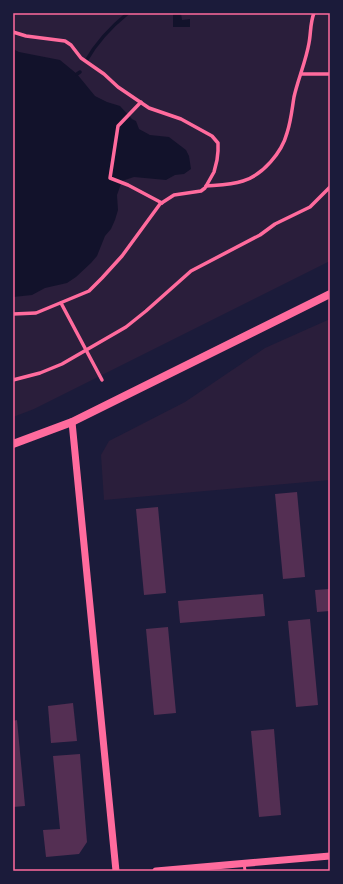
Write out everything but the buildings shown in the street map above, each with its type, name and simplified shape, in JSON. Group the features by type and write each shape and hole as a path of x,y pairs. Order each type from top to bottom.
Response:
{"main road":[{"path":"13,444 72,422 330,294"}],"street":[{"path":"206,186 244,181 258,173 275,158 287,134 294,96 309,44 314,13"},
{"path":"13,32 26,36 66,41 81,58 104,74 118,87 149,108 181,119 212,136 218,143 217,160 214,172 206,186 201,191 174,195 162,203 122,256 95,285 81,295 36,313 13,314"},
{"path":"301,74 330,74"},
{"path":"141,102 118,126 110,178 128,185 162,203"},
{"path":"13,380 40,373 54,367 126,327 190,271 260,235 275,224 310,207 330,187"},
{"path":"61,303 102,380"},
{"path":"72,422 116,871"},
{"path":"156,871 330,856"}],"lane":[{"path":"244,863 245,871"}],"shaded area":[{"path":"13,13 330,13 330,261 34,409 13,417"},
{"path":"173,13 181,13 182,20 190,19 190,27 173,27"},
{"path":"13,49 19,52 60,60 77,74 95,96 120,106 132,119 136,121 139,129 150,135 169,137 186,150 189,156 191,169 184,174 175,175 166,180 134,177 122,181 117,195 118,210 115,220 111,229 105,236 97,256 91,263 67,283 45,288 32,295 13,297"},
{"path":"330,319 330,480 104,500 101,455 109,441 185,402 265,348"}],"waterway":[{"path":"86,61 105,35 128,13"}]}
